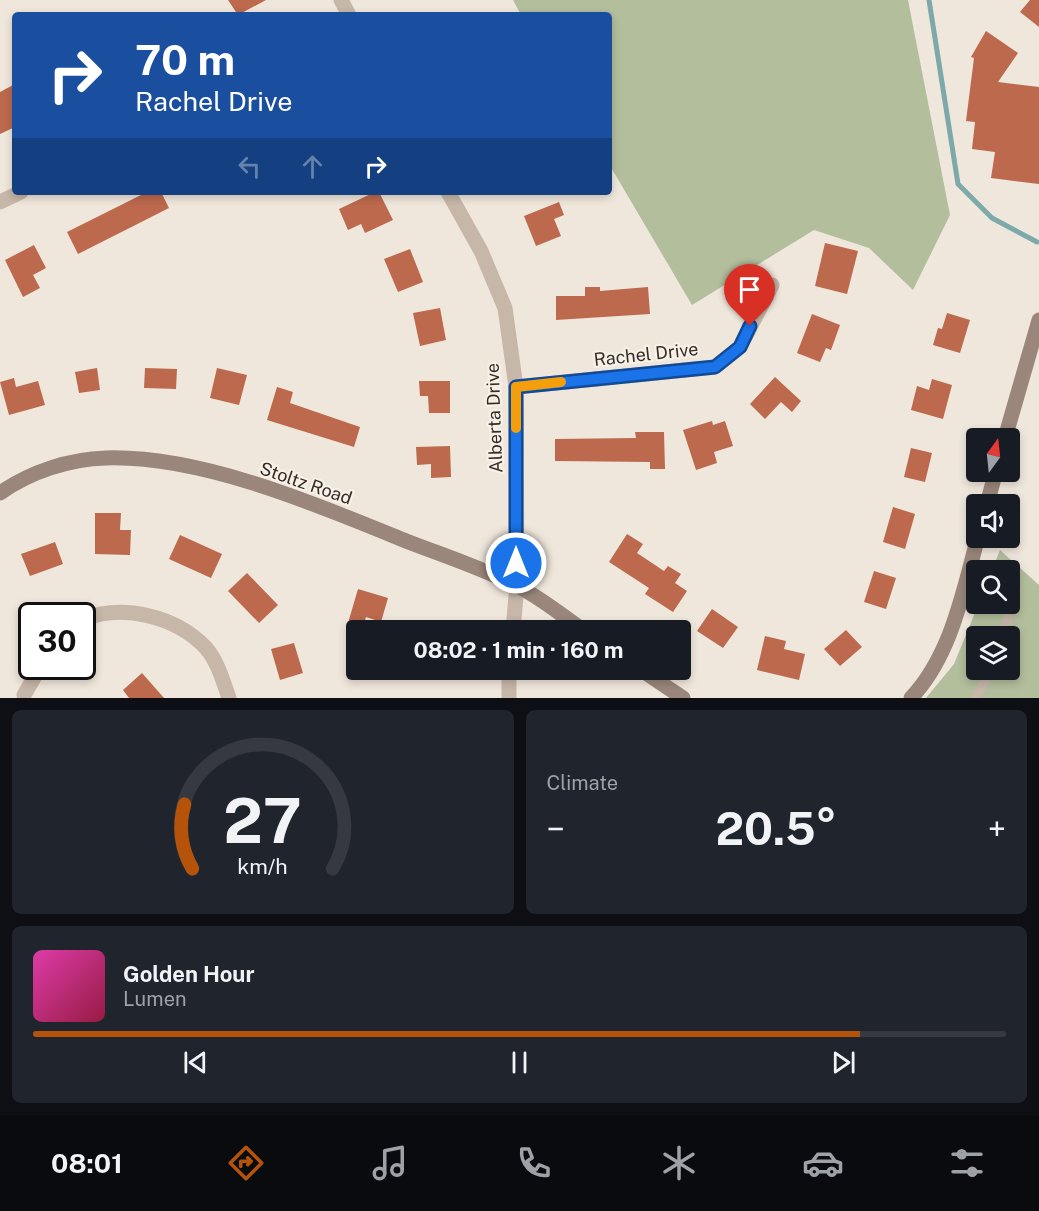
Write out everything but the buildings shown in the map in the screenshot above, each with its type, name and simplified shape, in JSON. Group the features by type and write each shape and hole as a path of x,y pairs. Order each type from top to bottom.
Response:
{"street":[{"path":"0,202 15,195"},
{"name":"Alberta Drive","path":"450,195 481,251 505,308 516,387 517,585 514,620"},
{"name":"Rachel Drive","path":"516,387 715,367 740,347 772,285"},
{"path":"1008,428 1036,339 1039,320"},
{"name":"Stoltz Road","path":"0,493 13,484 61,464 106,458 153,460 203,468 336,512 517,585 568,620"},
{"path":"915,697 947,638 975,548"},
{"path":"96,615 143,614 178,626 206,648 220,671 229,698"},
{"path":"24,695 33,680"},
{"path":"509,680 509,698"},
{"path":"656,680 683,698"}],"lane":[{"path":"975,698 986,680"}],"green space":[{"path":"513,0 908,0 950,215 913,290 869,248 814,230 692,305 612,169 612,12 519,12"},
{"path":"1000,550 1011,560 996,560"},
{"path":"1020,568 1039,585 1039,698 926,698 954,664 966,635 966,680 1020,680 1020,626 970,626 974,614 1020,614"}],"waterway":[{"path":"929,0 958,184 992,218 1037,242"}],"slow traffic":[{"path":"516,428 516,387 561,382"}],"route":[{"path":"516,563 516,387 715,367 740,347 750,326"}]}
